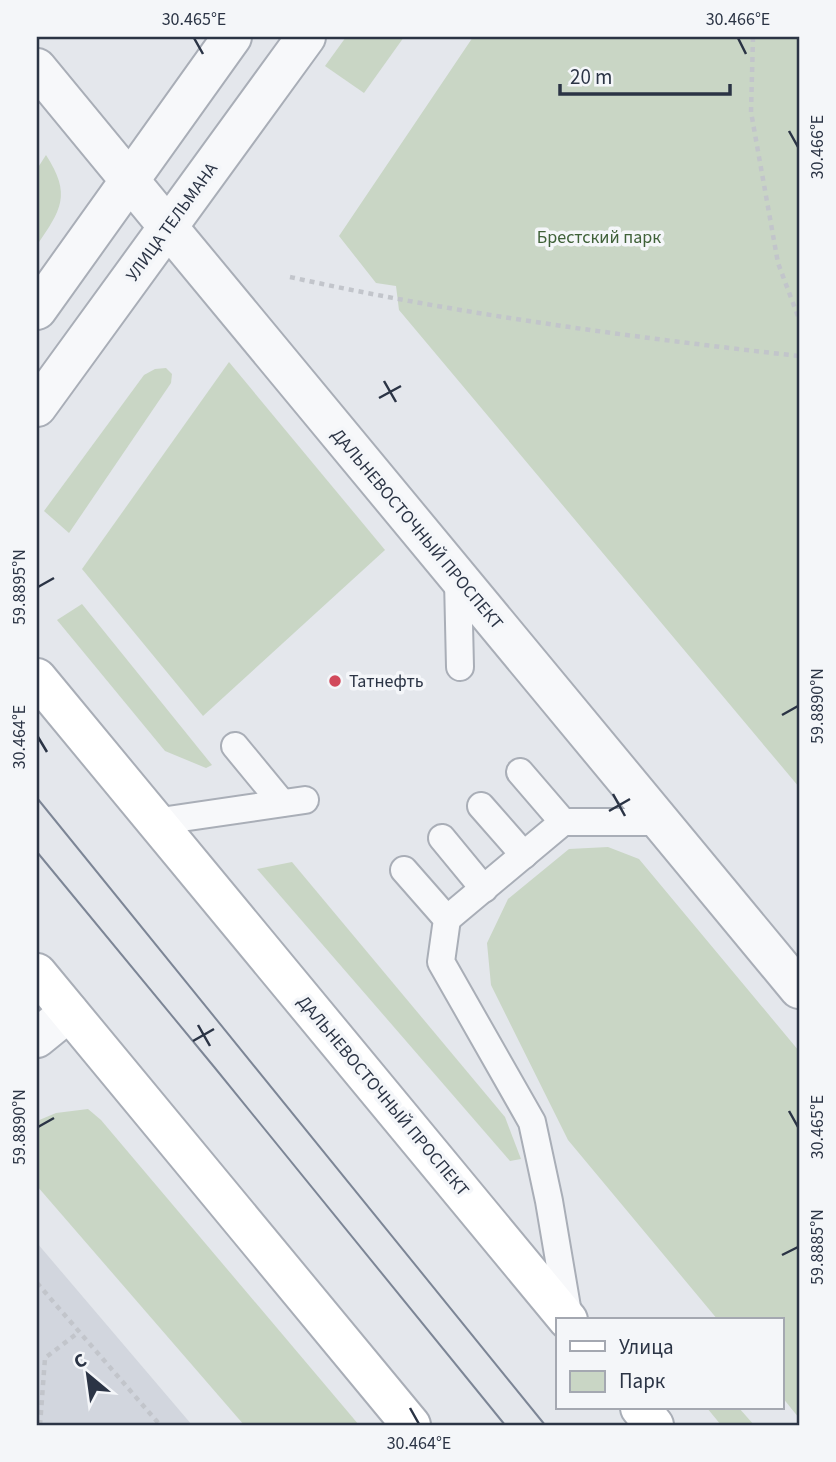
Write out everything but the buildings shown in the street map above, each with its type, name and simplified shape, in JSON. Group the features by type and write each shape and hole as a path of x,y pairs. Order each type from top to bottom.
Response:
{"main road":[{"name":"ДАЛЬНЕВОСТОЧНЫЙ ПРОСПЕКТ","path":"37,678 567,1318"},
{"path":"37,973 411,1425"},
{"path":"642,1410 654,1425"}],"street":[{"path":"37,310 232,37"},
{"name":"УЛИЦА ТЕЛЬМАНА","path":"37,407 306,37"},
{"name":"ДАЛЬНЕВОСТОЧНЫЙ ПРОСПЕКТ","path":"37,68 799,989"},
{"path":"37,1038 69,1012"}],"lane":[{"path":"458,580 460,667"},
{"path":"154,822 293,801 235,746"},
{"path":"520,772 563,822"},
{"path":"481,806 524,855"},
{"path":"569,1318 549,1201 532,1122 441,962 447,919 563,822 660,822"},
{"path":"442,838 484,888"},
{"path":"404,870 447,919"}],"path":[{"path":"753,37 751,112 778,263 799,319"},
{"path":"290,277 398,301 705,346 799,356"},
{"path":"37,1283 160,1425"},
{"path":"40,1425 45,1358 79,1332"}],"shaded area":[{"path":"37,1243 192,1425 37,1425"}],"green space":[{"path":"346,37 404,37 364,93 325,66"},
{"name":"Брестский парк","path":"473,37 799,37 799,787 399,310 396,286 376,283 339,236"},
{"path":"46,155 59,181 60,202 52,222 37,245 37,169"},
{"path":"229,362 385,550 203,716 82,569"},
{"path":"166,368 172,374 171,383 69,533 44,511 144,375 155,369"},
{"path":"82,604 212,765 206,768 165,751 57,620"},
{"path":"608,847 639,859 799,1051 799,1418 784,1399 784,1318 716,1318 568,1140 491,985 487,943 508,899 569,849"},
{"path":"292,862 505,1117 521,1159 510,1161 257,869"},
{"path":"88,1109 101,1120 359,1425 244,1425 37,1186 37,1121 56,1113"},
{"path":"709,1410 741,1410 754,1425 721,1425"}],"tram line":[{"path":"37,798 545,1425"},
{"path":"37,852 505,1425"}],"place":[{"name":"Татнефть","path":"335,681"}]}
